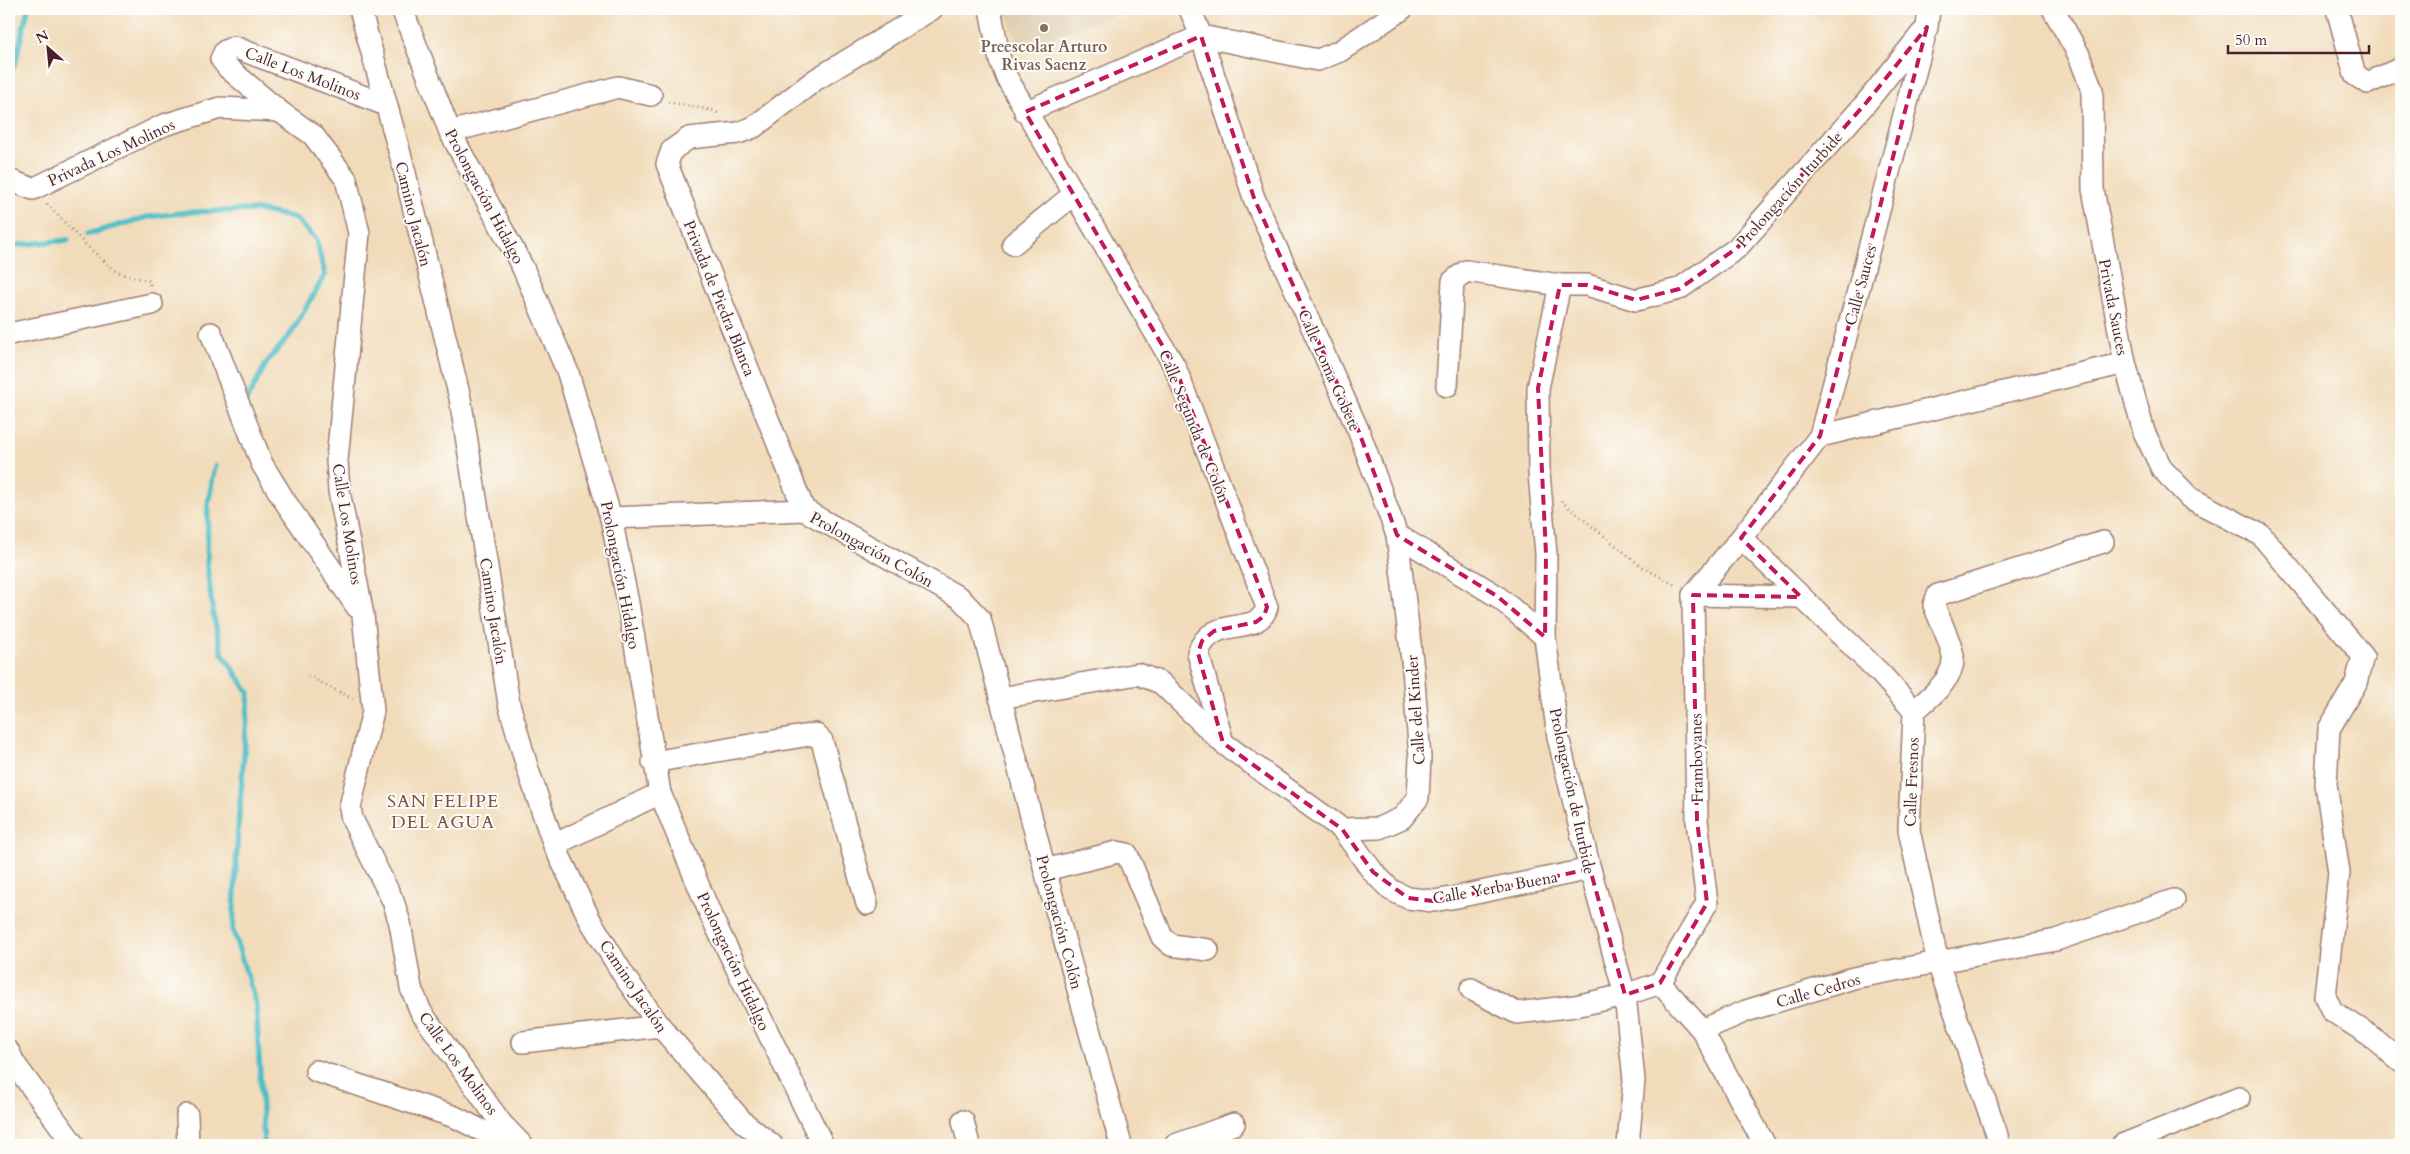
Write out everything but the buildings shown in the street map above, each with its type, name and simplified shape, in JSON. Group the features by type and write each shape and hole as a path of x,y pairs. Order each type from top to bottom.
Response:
{"street":[{"name":"Camino Jacalón","path":"360,9 460,398 509,704 528,770 554,846 590,920 626,980 660,1026 743,1122 772,1145"},
{"name":"Prolongación Hidalgo","path":"402,9 450,132 523,268 568,373 612,518 628,603 653,762 660,793 712,918 823,1145"},
{"path":"738,133 754,127 814,80 932,9"},
{"name":"Calle Segunda de Colón","path":"990,9 1000,60 1007,78 1073,195 1175,367 1267,607 1264,616 1256,622 1214,631 1202,641 1198,653 1223,743"},
{"name":"Calle Loma Gobete","path":"1190,9 1201,36 1254,198 1359,432 1397,535"},
{"path":"1025,112 1201,36 1318,60 1340,51 1402,9"},
{"name":"Privada Sauces","path":"1820,436 2125,363 2093,190 2092,90 2079,55 2053,9"},
{"path":"2337,9 2355,75 2368,83 2401,68"},
{"name":"Prolongación Iturbide","path":"1447,386 1453,281 1466,271 1560,284 1588,285 1636,300 1679,289 1737,248 1866,103 1928,18"},
{"name":"Calle Sauces","path":"1741,538 1820,436 1928,18"},
{"name":"Calle Los Molinos","path":"386,105 234,47 225,51 221,58 228,68 279,111 313,135 346,179 359,233 337,460 339,491 363,614 373,711 350,808 352,819 393,901 400,923 410,988 421,1012 502,1123 522,1145"},
{"path":"450,132 618,87 651,95"},
{"name":"Privada Los Molinos","path":"33,189 164,125 220,108 279,111"},
{"name":"Privada de Piedra Blanca","path":"738,133 689,138 672,150 667,164 804,510"},
{"path":"9,180 33,189"},
{"path":"1013,244 1073,195"},
{"name":"Prolongación de Iturbide","path":"1560,284 1538,388 1539,473 1546,554 1545,637 1558,737 1590,869 1625,995 1634,1080 1628,1145"},
{"path":"9,334 152,304"},
{"path":"211,333 262,464 284,500 363,614"},
{"path":"2125,363 2144,432 2162,469 2190,498 2261,536 2363,656 2356,683 2328,729 2326,784 2339,872 2325,996 2332,1011 2371,1036 2401,1062"},
{"name":"Prolongación Colón","path":"612,518 804,510 960,598 980,619 1045,870 1121,1145"},
{"path":"1397,535 1497,596 1545,637"},
{"name":"Calle del Kinder","path":"1342,829 1379,828 1402,818 1418,798 1420,758 1413,669 1397,535"},
{"path":"1693,595 1741,538 1881,674 1914,711 1927,701 1948,676 1953,656 1934,605 1938,596 2103,542"},
{"path":"1693,595 1801,597"},
{"name":"Framboyanes","path":"1660,983 1707,903 1698,820 1693,595"},
{"path":"1000,698 1138,674 1162,683 1223,743 1342,829"},
{"name":"Calle Fresnos","path":"1914,711 1909,830 1938,963 1997,1135 1998,1145"},
{"path":"653,762 815,734 822,741 867,904"},
{"path":"554,846 660,793"},
{"name":"Calle Yerba Buena","path":"1342,829 1373,872 1391,890 1408,898 1433,901 1590,869"},
{"path":"1045,870 1117,852 1128,854 1162,937 1171,945 1208,950"},
{"name":"Calle Cedros","path":"1702,1030 1746,1011 1853,978 2056,940 2174,900"},
{"path":"1471,989 1517,1013 1575,1006 1625,995 1660,983 1702,1030 1765,1145"},
{"path":"523,1042 660,1026"},
{"path":"9,1052 14,1063 74,1145"},
{"name":"Calle Los Molinos","path":"316,1070 455,1117 510,1145"},
{"path":"2122,1145 2239,1098"},
{"path":"187,1115 188,1145"},
{"path":"963,1121 969,1145"},
{"path":"1175,1145 1234,1124"}],"path":[{"path":"651,95 677,105 715,111 725,118 738,133"},
{"path":"33,189 87,246 118,272 150,281 152,304"},
{"path":"1558,499 1641,566 1693,595"},
{"path":"308,676 326,683 373,711"}],"highlighted area":[{"path":"1927,27 1820,436 1741,538 1801,597 1693,595 1697,820 1707,903 1660,983 1625,995 1590,869 1433,901 1408,898 1373,872 1342,829 1223,743 1198,653 1202,641 1214,631 1256,622 1264,616 1267,607 1175,367 1025,112 1201,36 1254,198 1359,432 1397,535 1497,596 1545,637 1546,554 1538,388 1560,285 1587,285 1636,300 1679,289 1737,248 1866,103"}],"shaded area":[{"name":"Preescolar Arturo Rivas Saenz","path":"1005,9 1133,9 1018,48"}],"waterway":[{"path":"9,75 15,63 28,9"},
{"path":"88,234 148,217 188,212 258,210 295,218 316,239 325,275 290,335 267,362 244,405"},
{"path":"9,246 68,240"},
{"path":"215,466 208,504 207,566 213,614 222,653 249,693 238,828 233,931 256,1004 264,1145"}],"place":[{"name":"Preescolar Arturo Rivas Saenz","path":"1044,28"}],"district":[{"name":"SAN FELIPE DEL AGUA","path":"443,811"}]}
